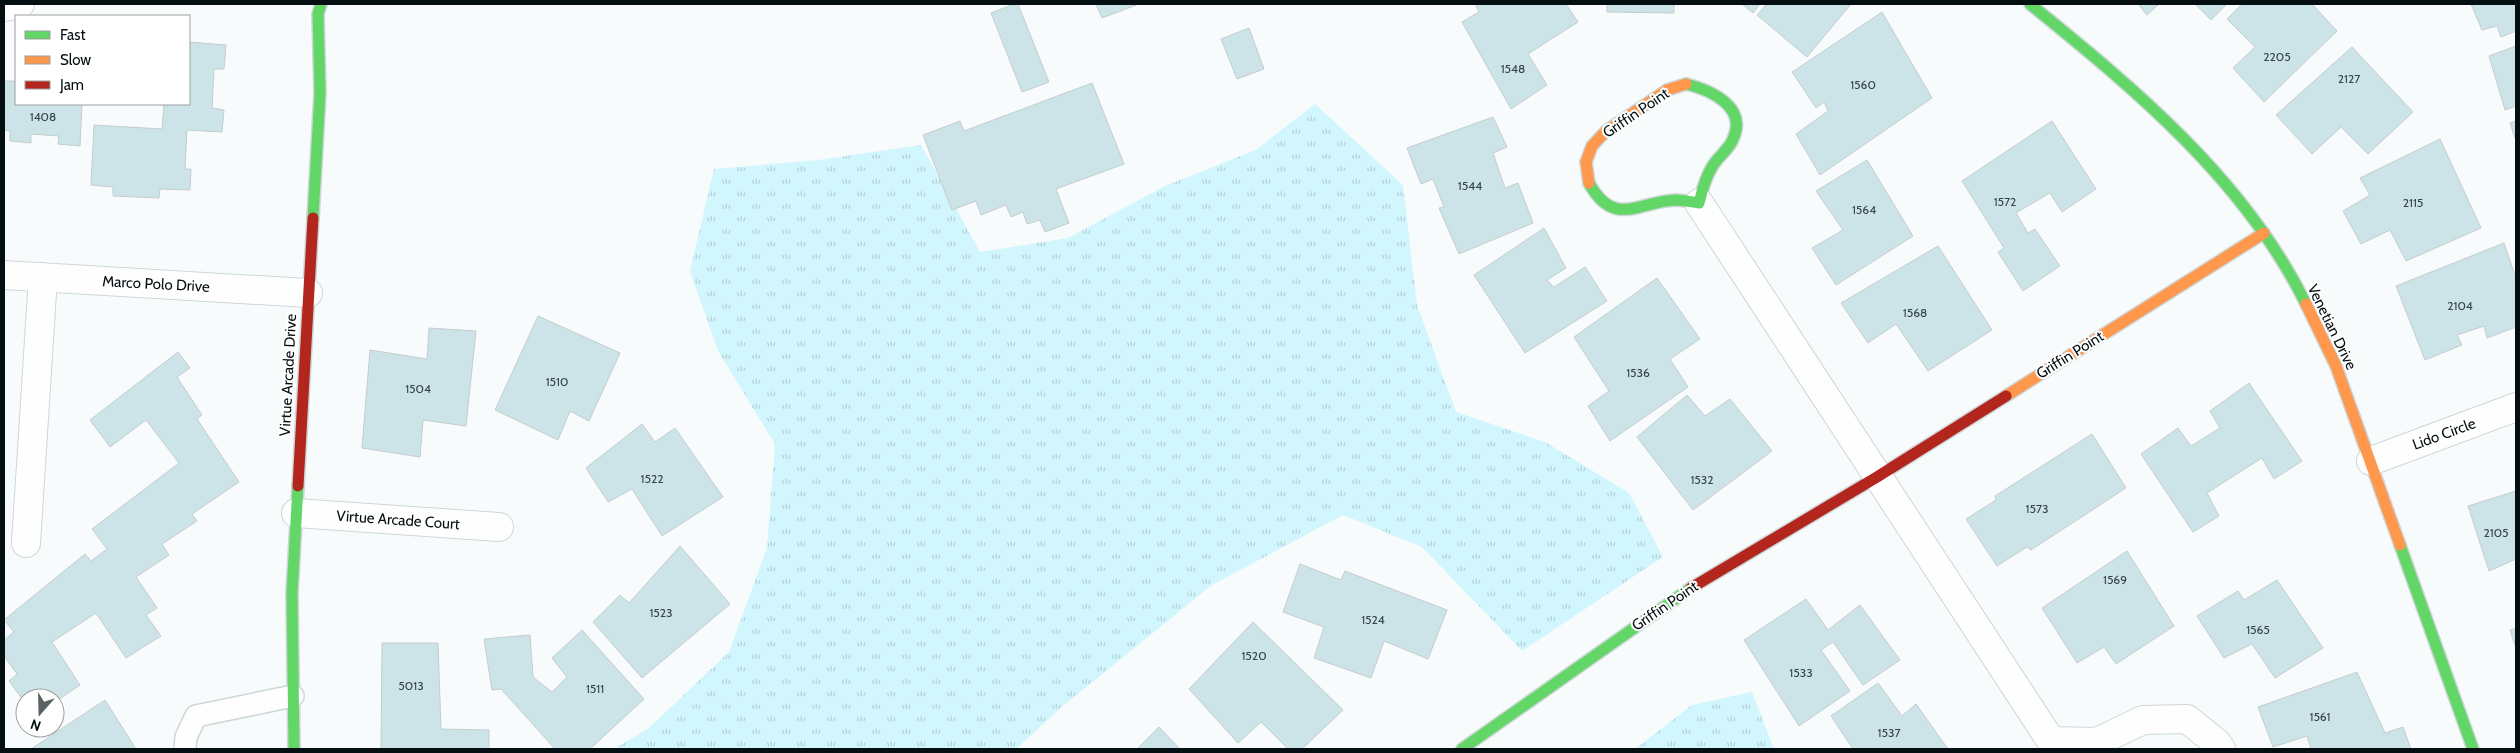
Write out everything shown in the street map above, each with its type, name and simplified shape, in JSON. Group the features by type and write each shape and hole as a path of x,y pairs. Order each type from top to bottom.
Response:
{"street":[{"path":"4,7 20,4"},
{"name":"Virtue Arcade Drive","path":"294,749 292,593 320,92 318,14 321,4"},
{"name":"Venetian Drive","path":"2030,4 2124,80 2204,159 2264,233 2301,294 2336,366 2473,749"},
{"name":"Griffin Point","path":"1686,84 1716,92 1729,104 1736,119 1735,136 1726,150 1714,162 1706,177 1699,203 1675,200 1623,210 1606,203 1594,192 1587,179 1586,162 1592,146 1606,131 1667,90 1686,84"},
{"path":"1699,203 2050,745 2097,742 2143,720 2187,719 2217,743 2221,749"},
{"name":"Griffin Point","path":"1462,749 1672,599 1877,477 2264,233"},
{"name":"Marco Polo Drive","path":"4,275 308,293"},
{"path":"26,543 43,277"},
{"name":"Lido Circle","path":"2371,461 2516,407"},
{"name":"Virtue Arcade Court","path":"296,513 499,527"}],"lane":[{"path":"185,749 186,737 196,716 293,696"}],"green space":[{"path":"1315,104 1403,185 1417,305 1456,412 1545,442 1629,493 1663,557 1522,651 1422,547 1343,515 1212,585 1063,706 1016,749 614,749 649,728 729,652 767,548 775,444 718,351 690,271 714,169 818,160 921,145 980,252 1068,238 1165,186 1256,150"},
{"path":"1752,692 1774,749 1635,749 1692,705"}],"building":[{"path":"1018,4 1049,82 1022,92 991,13"},
{"path":"1096,4 1139,4 1102,18"},
{"path":"1475,4 1566,4 1578,22 1528,54 1547,85 1511,109 1462,22 1479,12"},
{"path":"1607,4 1674,4 1674,13 1607,12"},
{"path":"1742,4 1760,4 1753,13"},
{"path":"1767,4 1851,4 1807,57 1757,15"},
{"path":"2138,4 2159,4 2147,15"},
{"path":"2195,4 2227,4 2211,20"},
{"path":"2242,4 2312,4 2337,31 2264,102 2233,68 2255,47 2227,19"},
{"path":"2471,4 2516,4 2516,31 2501,37 2497,26 2482,30"},
{"path":"1882,12 1932,98 1820,175 1796,134 1828,111 1824,102 1816,108 1792,72"},
{"path":"1249,28 1264,69 1237,79 1221,39"},
{"path":"190,42 226,45 224,69 214,69 212,108 224,110 222,132 187,130 185,169 191,169 190,190 160,189 159,198 113,196 113,187 91,185 94,125 162,129 164,105 190,105"},
{"path":"2516,46 2516,106 2505,110 2489,56"},
{"path":"2352,47 2413,112 2368,154 2341,127 2312,154 2276,115"},
{"path":"4,81 15,81 15,105 82,105 80,146 58,144 59,136 31,134 31,143 10,141 10,131 4,130"},
{"path":"1092,83 1124,164 1056,189 1069,223 1045,232 1040,220 1027,224 1023,212 1011,217 1006,205 981,215 976,201 952,210 923,135 960,121 964,131"},
{"path":"1493,117 1507,147 1493,153 1505,188 1518,183 1533,223 1459,254 1439,208 1444,207 1433,179 1421,184 1407,148"},
{"path":"2052,121 2096,189 2062,212 2050,193 2016,213 2028,233 2035,229 2060,266 2023,291 1998,252 2004,248 1962,181"},
{"path":"2516,121 2516,141 2510,123"},
{"path":"2440,139 2481,228 2406,261 2390,230 2361,244 2343,211 2370,195 2360,178"},
{"path":"1867,160 1913,236 1836,285 1812,248 1843,230 1816,191"},
{"path":"1544,228 1566,268 1547,280 1554,287 1585,267 1607,301 1525,353 1474,275"},
{"path":"2504,243 2516,278 2516,327 2487,338 2484,326 2457,335 2462,345 2425,360 2396,286"},
{"path":"1938,246 1992,330 1928,371 1896,324 1868,343 1841,303"},
{"path":"1657,278 1700,339 1670,359 1688,387 1610,441 1588,406 1609,391 1574,337"},
{"path":"538,316 620,353 589,421 570,411 558,440 495,410"},
{"path":"429,328 476,331 466,426 423,420 420,457 362,448 370,350 427,359"},
{"path":"178,352 190,368 177,377 202,415 197,419 239,482 192,514 197,521 162,544 169,555 136,577 157,608 146,615 161,636 126,658 96,613 52,642 80,685 65,695 65,688 15,689 9,681 17,674 4,656 4,640 14,632 4,620 85,554 91,561 107,549 92,529 179,463 146,420 110,447 90,420"},
{"path":"2249,383 2302,461 2274,479 2262,458 2207,493 2219,516 2193,532 2141,454 2178,428 2191,446 2220,428 2210,411"},
{"path":"1687,395 1705,416 1730,399 1772,451 1693,510 1637,437"},
{"path":"642,424 655,442 675,428 723,497 662,536 632,489 608,502 586,468"},
{"path":"2092,434 2126,488 2031,550 2027,547 1997,566 1966,519 1996,500 1995,496"},
{"path":"2516,491 2516,559 2489,571 2468,506"},
{"path":"680,546 730,604 642,678 593,622 620,595 629,603"},
{"path":"2127,551 2174,626 2116,664 2104,647 2077,663 2042,608"},
{"path":"1300,564 1341,580 1345,571 1447,610 1428,659 1384,641 1371,678 1314,658 1324,627 1283,612"},
{"path":"2277,580 2323,648 2275,678 2252,644 2224,658 2197,616 2238,591 2244,600"},
{"path":"1806,599 1828,630 1860,605 1900,660 1863,685 1833,642 1821,650 1850,691 1799,726 1744,640"},
{"path":"1253,622 1343,710 1302,749 1288,749 1261,722 1238,743 1189,689"},
{"path":"2516,628 2516,648 2510,630"},
{"path":"582,630 644,699 590,749 555,749 501,689 492,690 484,639 530,635 533,677 552,692 567,677 552,658"},
{"path":"382,643 438,643 441,729 489,730 489,749 381,749"},
{"path":"2357,672 2385,733 2403,727 2411,749 2311,749 2307,736 2273,747 2258,707"},
{"path":"1878,683 1902,716 1916,704 1948,749 1853,749 1831,716"},
{"path":"105,700 136,749 31,749 48,738 65,738 65,726"},
{"path":"1159,727 1180,749 1137,749"}],"traffic: fast":[{"path":"313,218 320,93 318,14 321,4"},
{"path":"2030,4 2109,69 2184,139 2220,177 2252,217 2281,259 2306,304"},
{"path":"1589,183 1598,197 1608,205 1618,209 1628,209 1676,200 1699,203 1704,185 1714,163 1733,139 1736,118 1731,109 1716,96 1686,84"},
{"path":"294,749 292,593 298,486"},
{"path":"2400,545 2473,749"},
{"path":"1462,749 1691,588"}],"traffic: slow":[{"path":"1589,183 1586,162 1592,146 1606,131 1667,90 1686,84"},
{"path":"2006,396 2264,233"},
{"path":"2306,304 2336,366 2400,545"}],"traffic: jam":[{"path":"298,486 313,218"},
{"path":"1691,588 1877,477 2006,396"}]}
